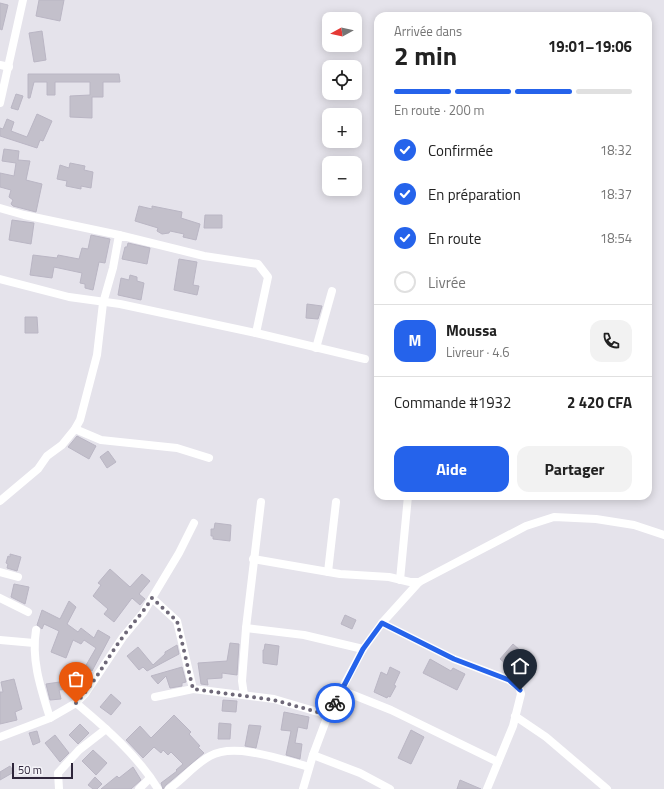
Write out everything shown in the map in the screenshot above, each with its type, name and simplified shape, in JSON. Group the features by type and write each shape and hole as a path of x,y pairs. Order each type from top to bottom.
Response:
{"street":[{"path":"0,103 23,0"},
{"path":"0,65 9,66"},
{"path":"0,208 24,215 119,235 204,256 258,264 268,277 256,333"},
{"path":"0,501 38,469 47,456 62,445 75,429 80,420 97,355 103,303 119,235"},
{"path":"0,279 36,290 103,303 120,304 256,333 365,359"},
{"path":"316,348 332,291"},
{"path":"75,429 101,440 176,448 209,458"},
{"path":"400,580 408,500"},
{"path":"244,695 242,681 246,628 260,502"},
{"path":"328,572 336,502"},
{"path":"302,789 328,715 363,649 382,623 419,582 526,526 554,517 596,519 634,525 664,535"},
{"path":"0,737 50,718 76,703 92,684 123,637 143,613 179,554 194,523"},
{"path":"253,559 328,572 389,577 419,582"},
{"path":"0,572 18,577"},
{"path":"0,598 28,612"},
{"path":"152,598 177,621 193,689"},
{"path":"382,623 454,659 488,671 516,685 521,694 516,716 504,752 498,762 487,789"},
{"path":"246,628 304,635 363,649"},
{"path":"36,630 34,643 36,665 50,718"},
{"path":"0,640 34,643"},
{"path":"155,697 193,689 244,695 292,704 328,715"},
{"path":"342,690 391,710 498,762"},
{"path":"76,703 106,729 158,789"},
{"path":"516,716 546,737 607,789"},
{"path":"59,789 58,773 79,750 106,729"},
{"path":"169,789 209,756 217,753 246,752 270,756 309,767"},
{"path":"313,755 360,773 390,789"},
{"path":"139,789 150,778"}],"building":[{"path":"39,0 64,0 60,21 36,16"},
{"path":"0,3 8,5 2,30 0,29"},
{"path":"42,31 46,60 34,62 29,33"},
{"path":"28,74 119,74 120,82 103,82 103,97 92,97 92,118 70,117 70,96 90,95 90,82 55,82 55,95 47,95 47,82 34,82 30,98 28,98"},
{"path":"16,94 23,96 18,110 11,108"},
{"path":"37,114 52,121 43,141 40,140 37,148 0,136 0,128 3,129 7,119 14,122 11,131 27,137"},
{"path":"4,149 19,151 18,160 30,161 26,180 42,184 36,212 13,206 11,204 13,200 9,197 11,190 0,187 0,173 14,176 16,163 2,161"},
{"path":"70,163 85,166 84,170 93,172 91,188 81,186 81,189 66,186 67,181 57,179 60,165 69,168"},
{"path":"139,206 152,209 152,206 182,212 181,218 200,224 196,240 183,237 184,234 170,231 169,233 162,234 157,231 158,228 135,221"},
{"path":"205,215 222,215 222,228 204,228"},
{"path":"12,220 34,223 31,244 9,240"},
{"path":"91,235 110,239 105,263 99,262 93,290 85,288 85,284 80,283 82,273 54,267 52,278 30,275 33,255 57,258 58,255 79,259 82,248 88,249"},
{"path":"128,243 150,248 147,264 122,259 125,247 127,247"},
{"path":"179,259 197,262 193,285 199,286 197,295 174,290"},
{"path":"130,275 137,277 137,281 144,283 141,300 118,295 121,278 129,280"},
{"path":"307,304 322,306 318,319 306,318"},
{"path":"25,317 37,317 38,333 25,333"},
{"path":"77,436 96,446 89,459 68,447"},
{"path":"108,451 116,462 107,468 100,457"},
{"path":"215,523 231,525 230,541 213,539 213,536 211,536 211,529 214,529"},
{"path":"10,554 21,557 17,571 7,568 8,564 6,563 8,556 10,557"},
{"path":"110,569 130,587 142,574 150,581 139,594 145,599 140,605 132,598 114,622 104,614 108,609 93,596 101,585 98,583"},
{"path":"14,584 29,587 25,604 11,597"},
{"path":"69,601 76,607 67,624 78,632 81,628 94,638 98,630 110,637 92,671 85,667 96,648 84,640 81,644 73,640 66,658 51,652 59,631 44,624 42,629 37,625 42,610 60,619"},
{"path":"345,615 356,620 352,629 341,624"},
{"path":"230,643 239,644 237,675 222,673 222,678 207,679 208,685 201,684 198,663 227,661"},
{"path":"265,644 279,646 277,665 263,663 263,650"},
{"path":"513,644 530,659 517,673 500,659"},
{"path":"177,645 179,654 147,671 143,667 139,670 127,656 138,647 153,665 165,654 165,652"},
{"path":"430,659 451,671 453,668 465,674 457,690 423,673"},
{"path":"182,667 186,682 182,683 182,686 170,688 166,676 158,684 151,676"},
{"path":"390,667 400,672 394,685 396,686 390,697 388,696 387,698 374,692 381,672 387,675"},
{"path":"14,679 22,709 15,712 17,720 0,724 0,692 3,692 1,682"},
{"path":"66,681 67,689 59,690 61,699 50,700 46,684"},
{"path":"111,694 121,703 111,715 100,707"},
{"path":"223,700 237,701 236,712 222,711"},
{"path":"284,712 309,717 307,729 298,727 295,743 302,744 300,759 286,755 291,731 281,730"},
{"path":"174,715 191,732 189,734 204,753 163,789 161,783 177,771 176,770 183,764 171,752 168,755 163,750 161,753 154,747 143,758 126,740 140,726 151,738"},
{"path":"219,723 231,724 230,739 218,739"},
{"path":"80,724 89,733 78,744 69,735"},
{"path":"249,725 261,726 256,748 245,746"},
{"path":"411,730 424,737 411,764 398,758"},
{"path":"37,731 40,742 33,745 29,733"},
{"path":"55,735 69,753 60,762 45,743"},
{"path":"93,750 107,763 96,775 82,761"},
{"path":"10,766 14,772 0,780 0,772"},
{"path":"133,767 141,780 131,789 101,789 117,776 119,778"},
{"path":"95,777 102,784 97,789 93,789 88,785"},
{"path":"460,780 481,789 457,789"}],"way so far":[{"path":"76,703 85,694 116,647 143,613 152,598 177,621 193,689 274,700 328,715 335,703"}],"route":[{"path":"335,703 363,649 382,623 454,659 509,680 519,687 520,690"}]}
